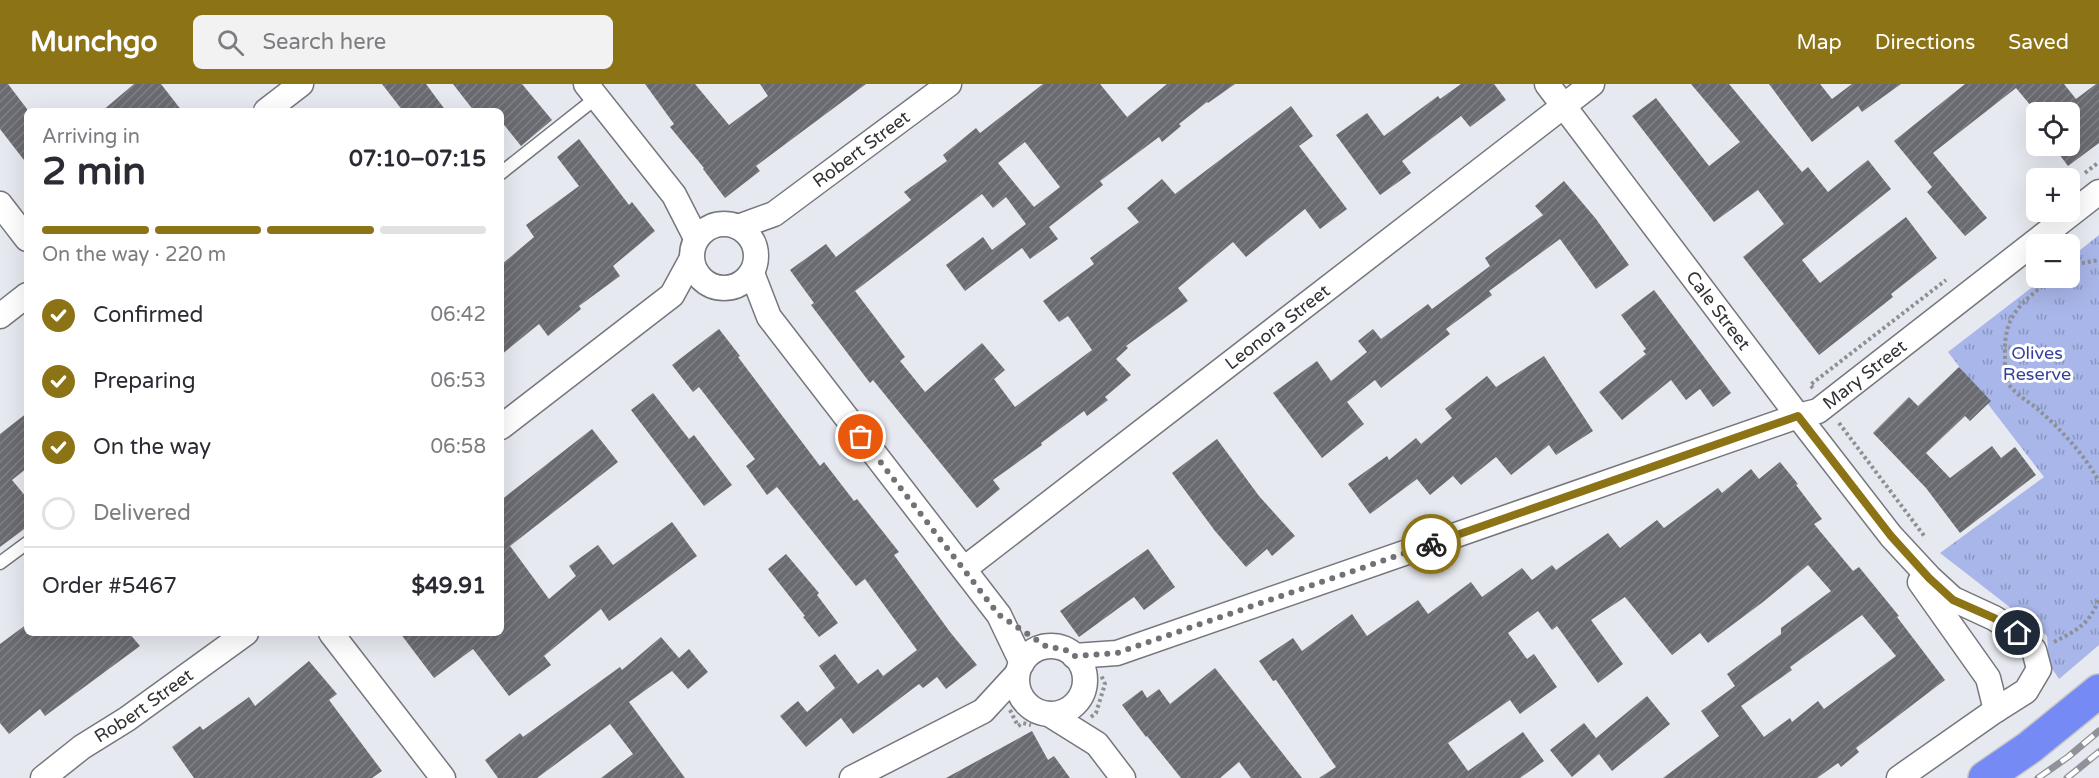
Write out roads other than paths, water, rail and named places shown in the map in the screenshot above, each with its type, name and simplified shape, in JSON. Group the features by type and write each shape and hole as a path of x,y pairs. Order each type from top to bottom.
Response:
{"highway":[{"path":"1985,778 2030,747 2099,691"}],"street":[{"path":"270,108 301,84"},
{"name":"Robert Street","path":"727,226 774,214 949,84"},
{"name":"Cale Street","path":"1547,84 1891,536 1929,578 1953,600 1994,618 2018,633 2034,650 2039,669 2026,691 1996,710 1988,678 1929,596 1891,536"},
{"name":"Leonora Street","path":"964,569 1592,84"},
{"path":"591,91 674,195 694,249 694,271 701,280 720,288 769,317 999,615 1020,668 1017,686 1026,704 1097,744 1123,778"},
{"name":"Mary Street","path":"852,778 983,711 1020,668 1030,652 1047,647 1064,649 1074,656 1117,653 1798,416 1818,411 2099,192"},
{"path":"674,195 727,226 747,234 769,317"},
{"path":"0,204 24,235"},
{"name":"Robert Street","path":"754,262 774,214"},
{"path":"504,425 672,295 706,229 727,226"},
{"path":"672,295 744,282 754,262"},
{"path":"0,316 24,297"},
{"path":"999,615 1047,647"},
{"name":"Robert Street","path":"43,778 82,747 127,719 242,636"},
{"path":"333,636 443,778"},
{"name":"Mary Street","path":"983,711 1059,713 1069,708 1083,688 1117,653"},
{"path":"1074,656 1083,670 1083,688 1097,744"},
{"path":"1899,778 1996,710"}],"lane":[{"path":"504,170 591,91"},
{"path":"0,563 24,545"}],"railway":[{"path":"2038,778 2099,731"},
{"path":"2067,778 2099,752"}],"park label":[{"name":"Olives Reserve","path":"2037,363"}]}
